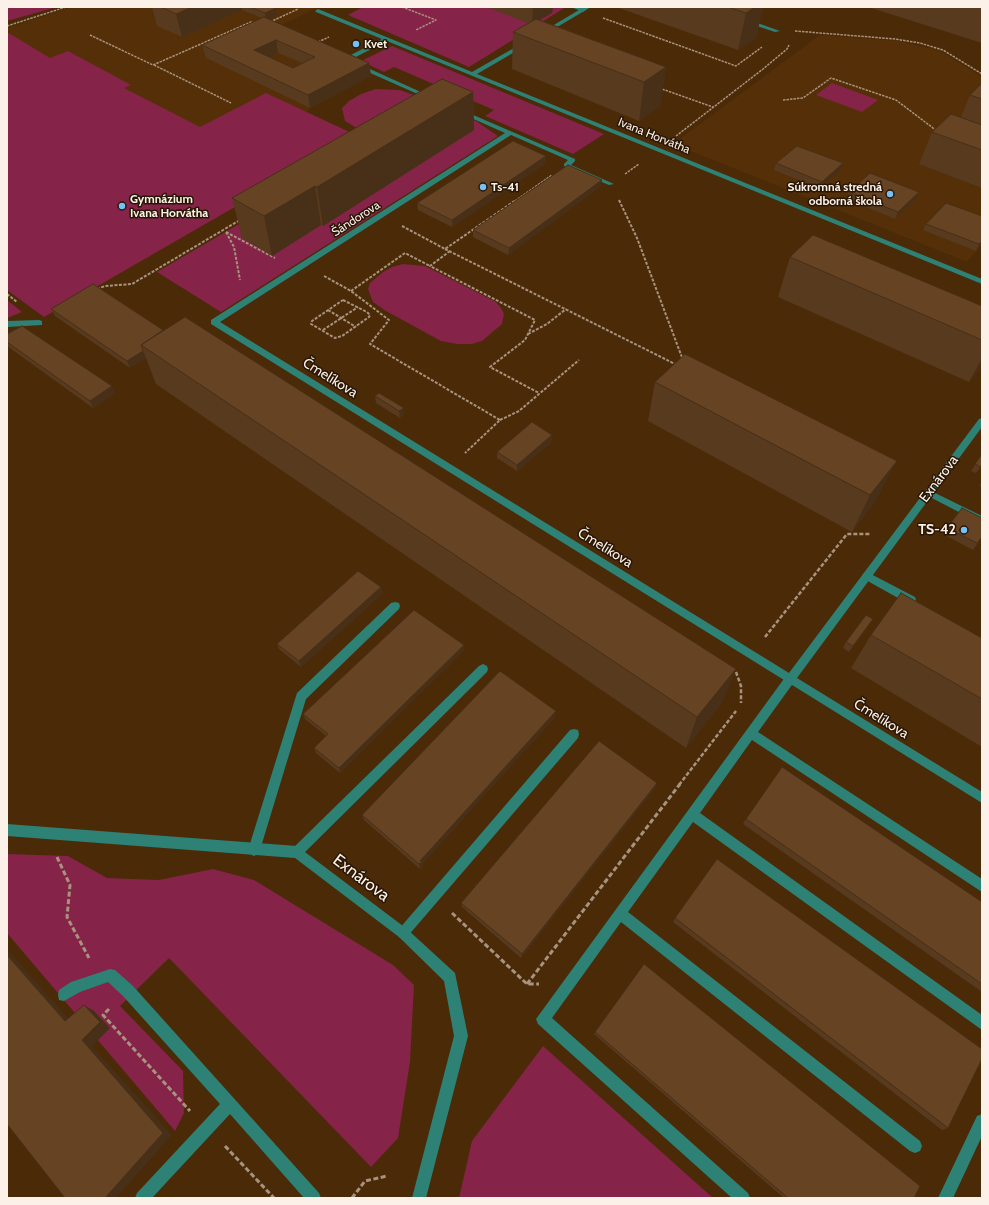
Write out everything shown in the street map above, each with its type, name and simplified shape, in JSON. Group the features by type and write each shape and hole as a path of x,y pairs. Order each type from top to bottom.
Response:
{"street":[{"path":"574,7 586,9"},
{"path":"540,35 586,9"},
{"name":"Ivana Horvátha","path":"318,11 982,282"},
{"path":"740,19 777,31"},
{"path":"390,41 345,60 441,102"},
{"path":"472,74 528,42"},
{"path":"455,109 573,160 566,165"},
{"name":"Šándorova","path":"214,322 304,266 510,133"},
{"path":"566,165 611,184"},
{"name":"Čmelíkova","path":"214,322 982,798"},
{"path":"7,324 39,323"},
{"name":"Exnárova","path":"743,1198 542,1019 790,679 982,421"},
{"path":"929,493 982,520"},
{"path":"867,576 922,607"},
{"path":"254,850 301,696 395,606"},
{"path":"7,830 254,850 297,852 483,669"},
{"path":"751,733 982,886"},
{"path":"403,933 574,734"},
{"path":"692,814 982,1023"},
{"name":"Exnárova","path":"297,852 403,933 450,978 461,1036 419,1198"},
{"path":"620,914 915,1146"},
{"path":"64,995 76,988 110,975 128,991 314,1198"},
{"path":"142,1198 230,1104"},
{"path":"945,1198 982,1121"}],"path":[{"path":"7,26 66,7"},
{"path":"268,23 303,7"},
{"path":"390,41 436,20 402,7"},
{"path":"597,16 736,66 764,45"},
{"path":"153,65 251,22 256,24"},
{"path":"316,43 353,26"},
{"path":"777,31 792,30 895,39 920,43 943,50 982,74"},
{"path":"684,362 637,238 611,184 658,150 788,47 790,44 788,39 777,31"},
{"path":"90,35 231,103"},
{"path":"782,45 788,47"},
{"path":"783,100 803,98 831,78 896,100 939,133"},
{"path":"656,86 713,107"},
{"path":"445,249 566,165"},
{"path":"382,216 566,310 680,366"},
{"path":"96,290 105,286 132,284 226,231 245,218"},
{"path":"226,231 296,270"},
{"path":"226,231 234,247 244,303"},
{"path":"430,266 450,251"},
{"path":"351,291 406,253 534,320 528,335 524,340 490,367 539,394"},
{"path":"304,266 351,291 389,320 370,344 500,420"},
{"path":"343,300 358,307 370,315 369,317 342,336 335,338 311,324 312,321 343,300"},
{"path":"323,330 358,307"},
{"path":"328,310 356,327"},
{"path":"528,335 547,324 566,310"},
{"path":"448,468 500,420 519,411 579,360"},
{"path":"751,654 847,534 863,533 896,537"},
{"path":"528,984 743,702 736,671 732,666"},
{"path":"56,855 70,885 68,917 99,978"},
{"path":"433,898 473,931 528,984 567,986"},
{"path":"111,1007 103,1015 177,1098 274,1198"},
{"path":"352,1198 365,1182 388,1176"}],"shaded area":[{"path":"7,7 57,7 7,21"},
{"name":"Gymnázium Ivana Horvátha","path":"72,7 320,7 270,30 371,76 310,108 307,112 358,136 44,317 7,290 7,28"},
{"path":"363,7 566,7 469,67 348,15"},
{"name":"Gymnázium Ivana Horvátha","path":"7,32 50,58 68,51 131,85 124,88 200,127 266,93 358,136 44,317 7,290"},
{"name":"Súkromná stredná odborná škola","path":"820,35 899,41 940,51 982,77 982,244 967,262 673,144"},
{"path":"392,46 604,134 573,154 485,116 494,110 394,67 384,72 361,61"},
{"path":"832,83 878,100 862,112 816,95"},
{"path":"376,89 400,90 435,103 375,139 345,121 342,108 349,101 361,94"},
{"path":"441,106 476,121 498,136 221,312 157,272"},
{"path":"403,264 425,266 496,302 504,314 502,324 482,341 472,344 457,344 441,341 386,311 373,302 368,289 370,283 383,272 392,267"},
{"path":"7,300 22,312 7,318"},
{"path":"7,854 68,856 107,878 159,880 213,869 254,880 393,965 414,985 410,1062 398,1138 371,1167 169,958 120,1006 183,1071 184,1113 175,1131 7,933"},
{"path":"543,1046 713,1198 459,1198 472,1141"}],"building":[{"path":"161,7 192,7 176,14"},
{"path":"250,7 273,7 276,8 265,13"},
{"path":"728,7 755,7 746,13"},
{"path":"264,17 369,63 308,95 202,45","holes":["276,40 315,57 293,68 254,50"]},
{"path":"536,19 666,67 644,82 513,32"},
{"path":"442,79 473,92 317,187 315,186 264,216 232,198"},
{"path":"982,83 982,99 970,95"},
{"path":"951,114 982,125 982,150 932,132"},
{"name":"Ts-41","path":"513,141 546,156 452,220 417,203"},
{"path":"797,146 843,163 822,182 776,163"},
{"path":"568,165 602,180 509,248 473,230"},
{"path":"870,173 919,192 898,212 849,192"},
{"path":"946,203 982,216 982,241 979,244 926,224"},
{"path":"813,235 982,306 982,340 790,257"},
{"path":"93,284 163,330 141,345 143,351 127,361 51,309"},
{"path":"185,317 736,669 697,717 141,345"},
{"path":"22,326 112,386 90,401 7,342 7,334"},
{"path":"685,354 897,461 870,495 655,382"},
{"path":"379,393 404,408 399,411 375,396"},
{"path":"532,422 552,435 517,465 497,452"},
{"path":"982,454 982,465 981,467 975,464"},
{"name":"TS-42","path":"962,508 982,518 982,537 977,543 947,528"},
{"path":"358,571 381,587 299,661 277,644"},
{"path":"901,593 982,638 982,699 871,635"},
{"path":"414,610 464,645 339,768 314,748 328,734 303,714"},
{"path":"866,615 873,619 853,646 846,642"},
{"path":"500,671 556,711 420,861 423,862 419,864 362,815"},
{"path":"599,741 657,783 522,954 461,903"},
{"path":"782,767 982,902 982,984 746,819"},
{"path":"717,859 982,1049 982,1059 948,1128 675,918"},
{"path":"7,955 65,1021 84,1005 100,1022 82,1040 163,1133 105,1198 65,1198 7,1124"},
{"path":"644,964 920,1186 914,1198 788,1198 595,1032"}],"place":[{"name":"Kvet","path":"356,44"},
{"name":"Ts-41","path":"483,187"},
{"name":"Súkromná stredná odborná škola","path":"890,194"},
{"name":"Gymnázium Ivana Horvátha","path":"122,206"},
{"name":"TS-42","path":"964,530"}]}
